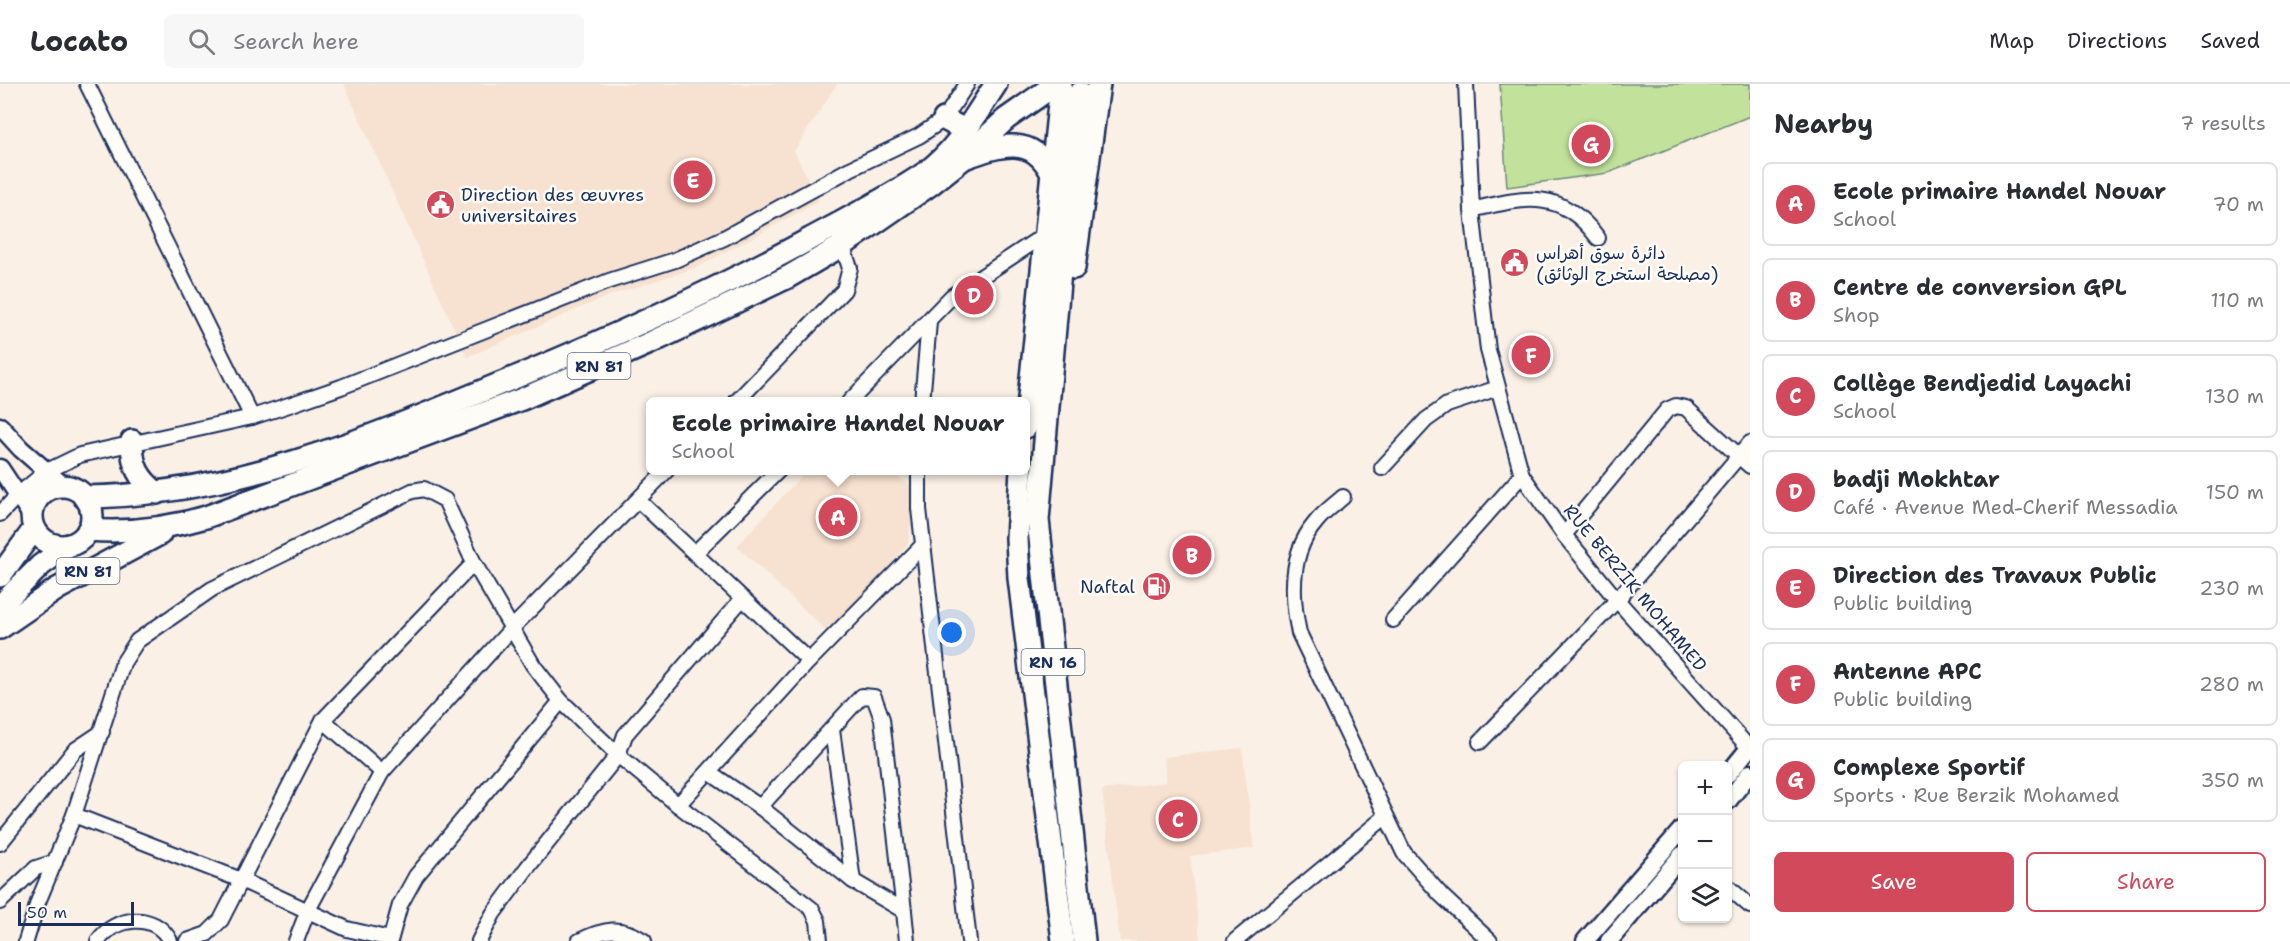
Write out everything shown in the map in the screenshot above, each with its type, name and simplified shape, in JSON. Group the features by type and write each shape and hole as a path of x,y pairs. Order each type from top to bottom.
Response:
{"main road":[{"name":"RN 81","path":"0,628 41,599 106,560 181,524 306,482 522,399 652,342 788,277 838,236 941,161 967,131 996,84"},
{"name":"RN 81","path":"84,497 157,493 217,483 288,463 413,419 668,312 838,236 964,158 1006,119 1056,84"},
{"path":"1052,384 1068,316 1099,84"},
{"name":"RN 16","path":"1071,89 1064,226 1052,384 1038,498 1039,544 1084,941"},
{"name":"RN 16","path":"1029,397 1053,176 1071,89"},
{"path":"944,119 967,131"},
{"path":"964,158 991,148 1016,145 1039,154 1053,176"},
{"path":"132,441 135,469 143,481 157,493"},
{"name":"RN 16","path":"1022,475 1017,538 1019,578 1063,941"},
{"path":"0,576 33,522 33,507 42,493 49,489 66,487 84,497 92,513 88,530 83,537 69,545 61,546 45,541 33,522"},
{"name":"RN 81","path":"88,530 134,532 181,524"},
{"name":"RN 81","path":"0,606 41,565 69,545"}],"street":[{"path":"87,84 252,417"},
{"path":"0,514 18,495 47,471 80,455 132,441 252,417 341,387 609,281 675,260 908,142 944,119 967,84"},
{"name":"RUE BERZIK MOHAMED","path":"1466,84 1472,210 1488,350 1522,474 1564,535 1617,600 1750,748"},
{"path":"1472,210 1521,199 1541,199 1560,203 1572,211 1598,238"},
{"path":"854,397 952,296 1046,234"},
{"path":"741,397 844,290 850,268 838,236"},
{"path":"922,397 929,322"},
{"path":"1382,468 1426,420 1447,405 1498,388"},
{"path":"1564,535 1667,410 1676,406 1686,408 1750,466"},
{"path":"0,426 66,487"},
{"path":"1480,742 1617,600 1750,443"},
{"path":"0,468 33,522"},
{"path":"1393,620 1522,474"},
{"path":"296,941 308,910 382,772 513,627 663,475"},
{"path":"695,553 775,475"},
{"path":"919,475 919,509 969,941"},
{"path":"26,941 74,815 123,663 137,641 212,589 412,491 424,489 446,500 474,563 533,665 561,701 618,755 678,806 812,909 818,921 820,941"},
{"path":"1344,497 1316,522 1300,547 1292,597 1299,633 1404,853 1419,872 1490,941"},
{"path":"638,500 809,660"},
{"path":"678,806 809,660 923,545"},
{"path":"187,941 207,934 221,920 323,720 474,563"},
{"path":"479,941 493,914 527,868 618,755 625,735 742,599"},
{"path":"760,807 862,696 874,698 877,702 884,736 907,941"},
{"path":"74,815 242,880 347,929 390,940 400,905 416,876 561,701"},
{"path":"323,720 382,772"},
{"path":"832,730 853,881"},
{"path":"0,843 75,750 102,732"},
{"path":"1732,769 1750,748"},
{"path":"709,772 760,807 853,881 904,911"},
{"path":"1732,796 1750,773"},
{"path":"1235,941 1385,817"},
{"path":"1585,941 1678,835"},
{"path":"1609,941 1678,861"},
{"path":"0,902 36,868 55,862"},
{"path":"1732,890 1750,906"},
{"path":"98,941 105,932 117,925 147,920 158,926 170,941"},
{"path":"579,941 611,928 644,941"}],"shaded area":[{"path":"344,84 837,84 794,151 819,201 698,267 608,296 467,357"},
{"path":"802,475 895,475 916,490 908,544 831,635 737,546"},
{"path":"1242,748 1254,848 1190,856 1200,941 1120,941 1102,790 1166,782 1164,757"}],"green space":[{"path":"1500,84 1750,84 1750,116 1608,173 1507,187"}],"place":[{"name":"Complexe Sportif","path":"1591,144"},
{"name":"Direction des Travaux Public","path":"693,180"},
{"name":"Direction des œuvres universitaires","path":"440,205"},
{"name":"دائرة سوق أهراس (مصلحة استخرج الوثائق)","path":"1515,263"},
{"name":"badji Mokhtar","path":"974,295"},
{"name":"Antenne APC","path":"1531,355"},
{"name":"Ecole primaire Handel Nouar","path":"838,517"},
{"name":"Centre de conversion GPL","path":"1192,555"},
{"name":"Naftal","path":"1156,587"},
{"name":"Collège Bendjedid Layachi","path":"1178,819"}]}
